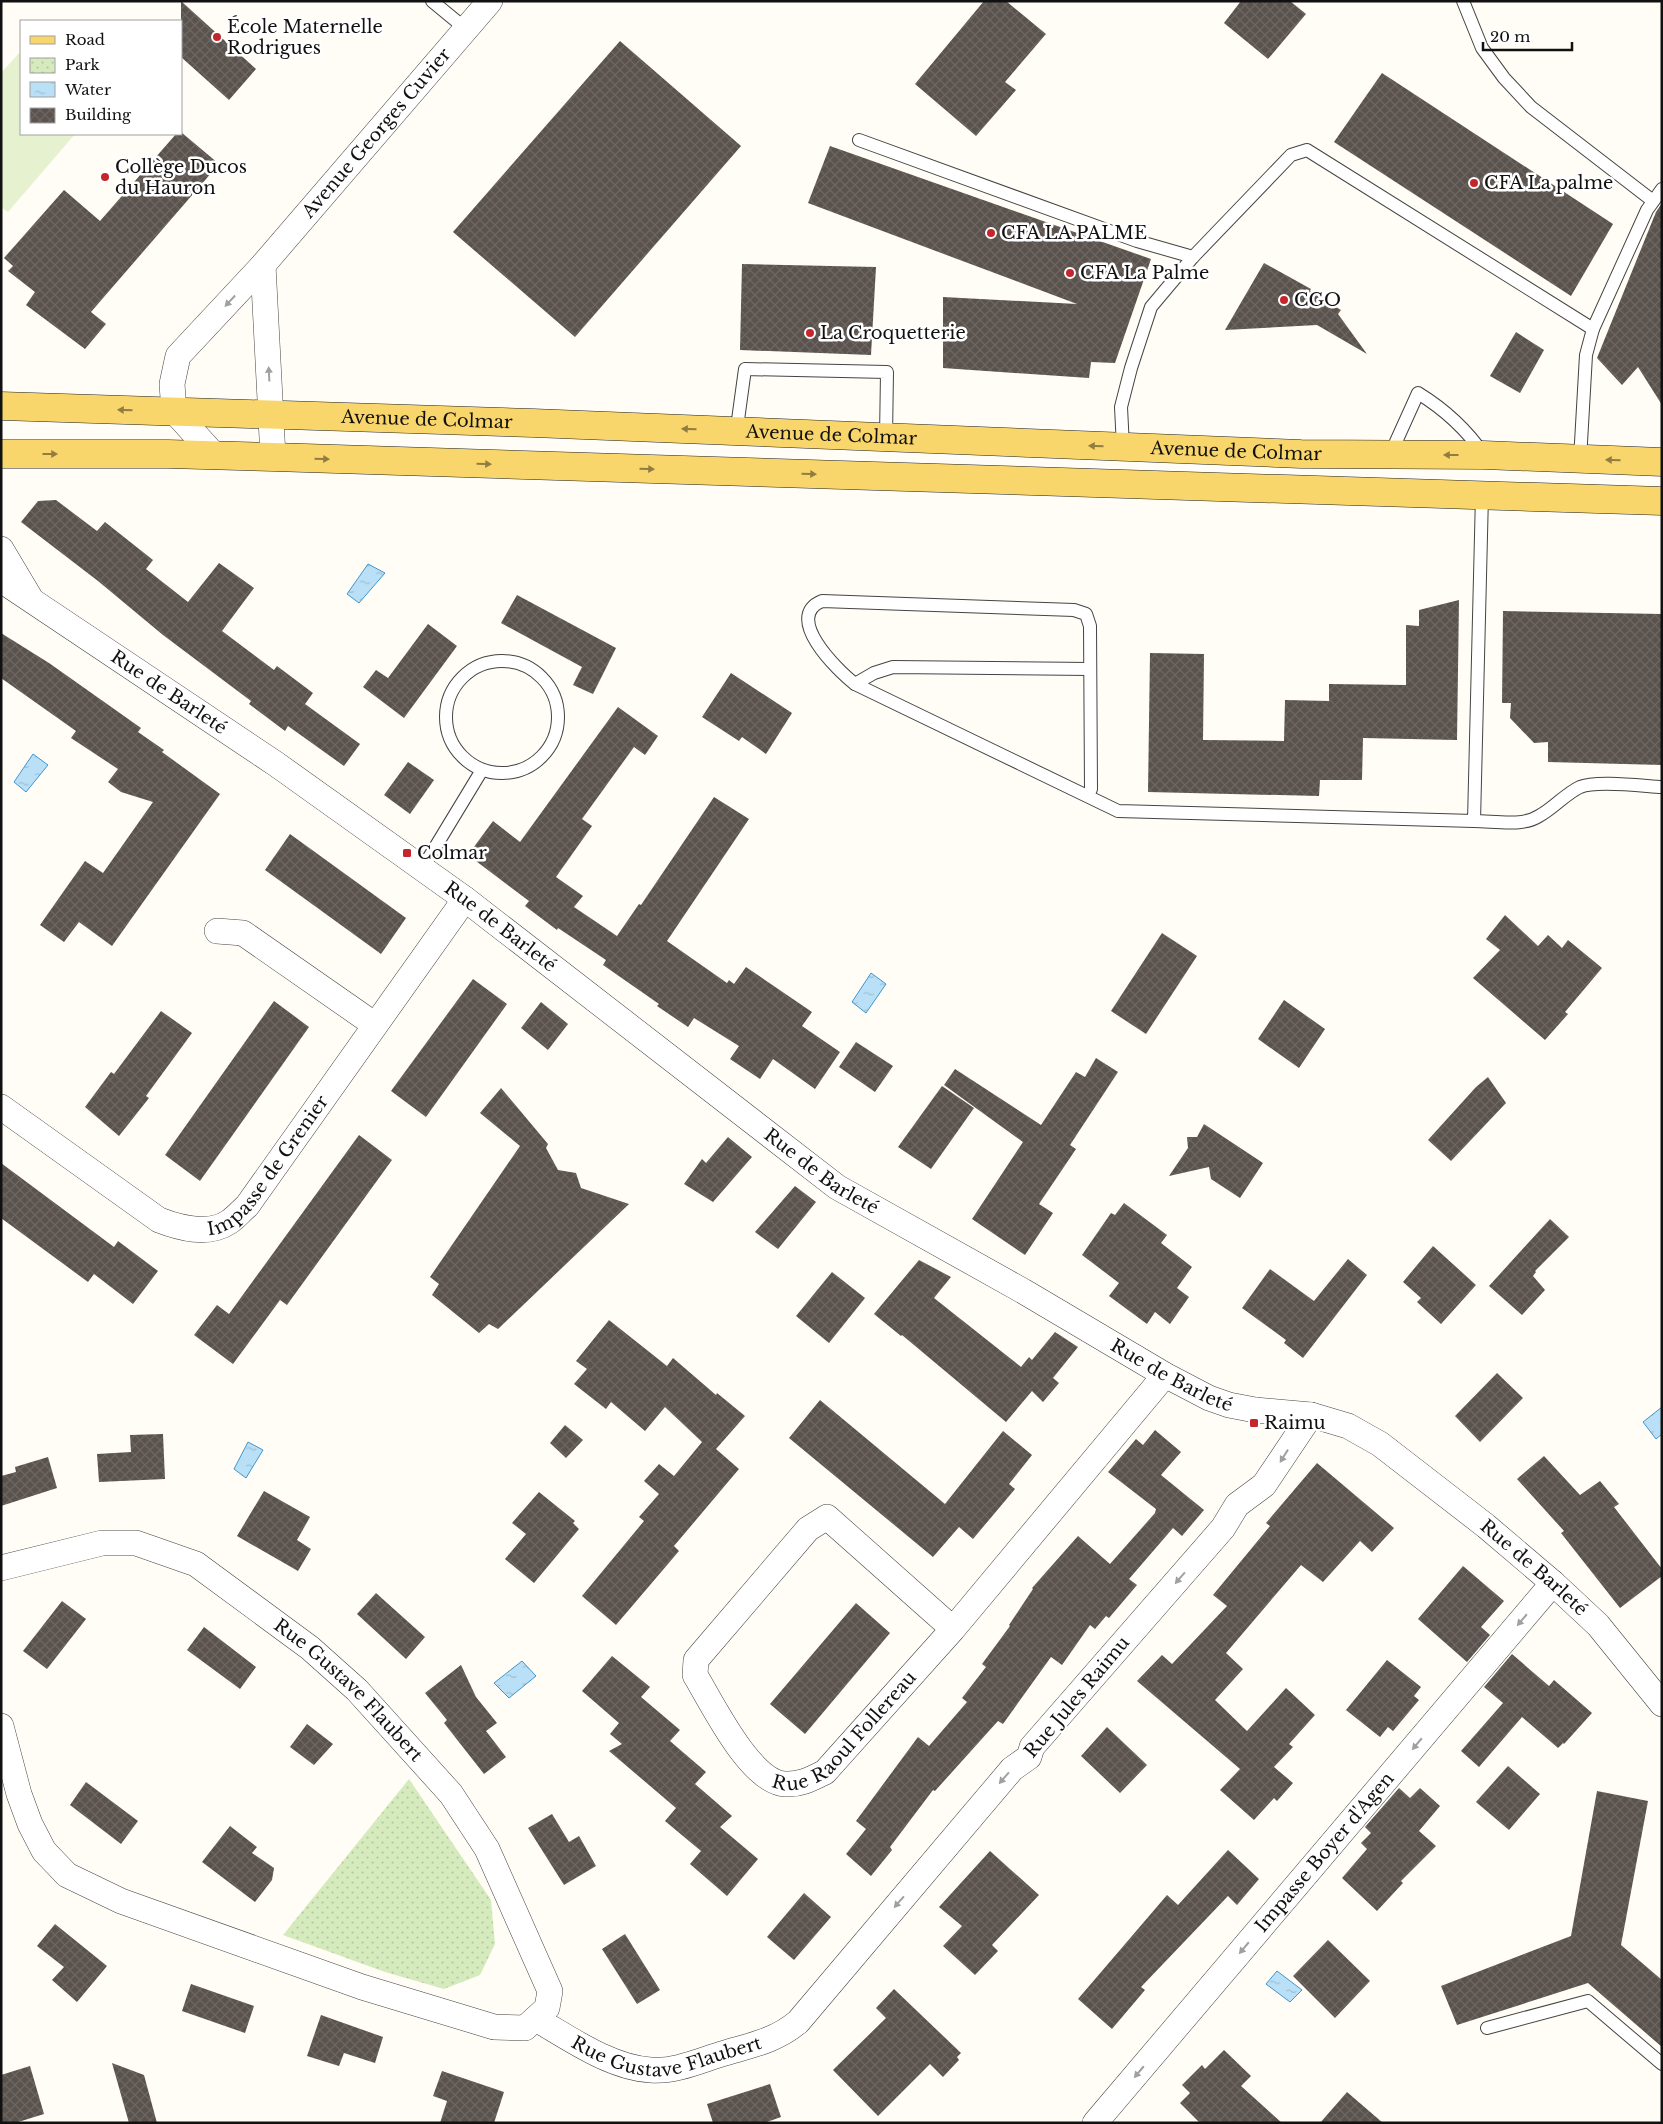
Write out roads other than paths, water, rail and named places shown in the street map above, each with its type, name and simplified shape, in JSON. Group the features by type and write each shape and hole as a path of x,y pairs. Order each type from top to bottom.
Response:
{"main road":[{"name":"Avenue de Colmar","path":"1,406 724,431 1301,454 1484,456 1662,462"},
{"name":"Avenue de Colmar","path":"1,454 273,457 1662,500"}],"street":[{"name":"Avenue Georges Cuvier","path":"174,411 172,384 178,356 263,265 490,1"},
{"path":"263,265 273,457"},
{"path":"174,411 215,456"},
{"path":"1,549 30,598"},
{"name":"Rue de Barleté","path":"1,580 276,764 465,899 837,1188 1022,1291 1165,1375 1209,1398 1229,1405 1255,1410 1311,1415 1348,1426 1380,1444 1486,1526 1554,1582 1598,1625 1662,1704"},
{"name":"Impasse de Grenier","path":"1,1107 159,1220 186,1230 216,1228 228,1223 247,1206 465,899"},
{"path":"217,931 244,932 375,1025"},
{"name":"Rue Raoul Follereau","path":"953,1629 827,1517 808,1530 696,1660 695,1675 747,1760 772,1781 784,1784 800,1784 825,1772 953,1629 1165,1375"},
{"name":"Rue Jules Raimu","path":"798,2022 1012,1769 1029,1757 1032,1747 1223,1528 1237,1505 1264,1485 1311,1415"},
{"name":"Rue Gustave Flaubert","path":"1,1568 102,1543 136,1543 196,1564 310,1648 357,1690 451,1794 487,1849 550,1991 547,2008 536,2019 591,2051 629,2066 651,2070 687,2066 761,2043 783,2034 798,2022"},
{"name":"Impasse Boyer d'Agen","path":"1095,2123 1554,1582"},
{"path":"1,1726 19,1794 30,1824 44,1851 67,1875 121,1901 362,1987 494,2027 525,2028 536,2019"}],"lane":[{"path":"432,1 466,28"},
{"path":"1463,1 1482,48 1504,78 1531,107 1653,202"},
{"path":"859,140 1137,241 1192,257"},
{"path":"1122,447 1121,407 1131,368 1151,307 1192,257 1291,155 1307,150 1593,329"},
{"path":"1580,460 1586,355 1593,329 1647,210 1662,189"},
{"path":"724,431 738,420 745,369 887,372 886,437"},
{"path":"1389,456 1418,393 1441,407 1475,442 1484,456"},
{"path":"1474,821 1482,495"},
{"path":"1,589 30,598"},
{"path":"1088,796 1091,789 1090,626 1086,614 1074,610 822,601 812,605 809,611 808,626 819,646 838,671 855,684 1118,811 1527,822 1540,816 1582,786 1617,784 1662,787"},
{"path":"492,661 511,661 528,667 543,678 554,694 558,712 557,731 549,748 536,762 519,771 500,774 482,770 466,761 453,747 446,730 445,711 450,694 460,678 475,667 483,664 492,661"},
{"path":"855,684 874,673 893,667 1090,669"},
{"path":"422,869 482,770"},
{"path":"1487,2028 1588,2001 1662,2064"}],"water":[{"path":"368,564 385,573 359,603 347,594"},
{"path":"33,754 48,765 26,792 14,782"},
{"path":"871,973 886,984 866,1013 852,1002"},
{"path":"1662,1407 1662,1434 1656,1439 1643,1422"},
{"path":"248,1442 263,1450 246,1478 234,1469"},
{"path":"522,1661 536,1676 509,1698 494,1683"},
{"path":"1277,1971 1302,1990 1290,2002 1266,1984"}],"place":[{"name":"École Maternelle Rodrigues","path":"217,37"},
{"name":"Collège Ducos du Hauron","path":"105,177"},
{"name":"CFA La palme","path":"1474,183"},
{"name":"CFA LA PALME","path":"991,233"},
{"name":"CFA La Palme","path":"1070,273"},
{"name":"CGO","path":"1284,300"},
{"name":"La Croquetterie","path":"810,333"},
{"name":"Colmar","path":"407,853"},
{"name":"Raimu","path":"1254,1423"}]}
